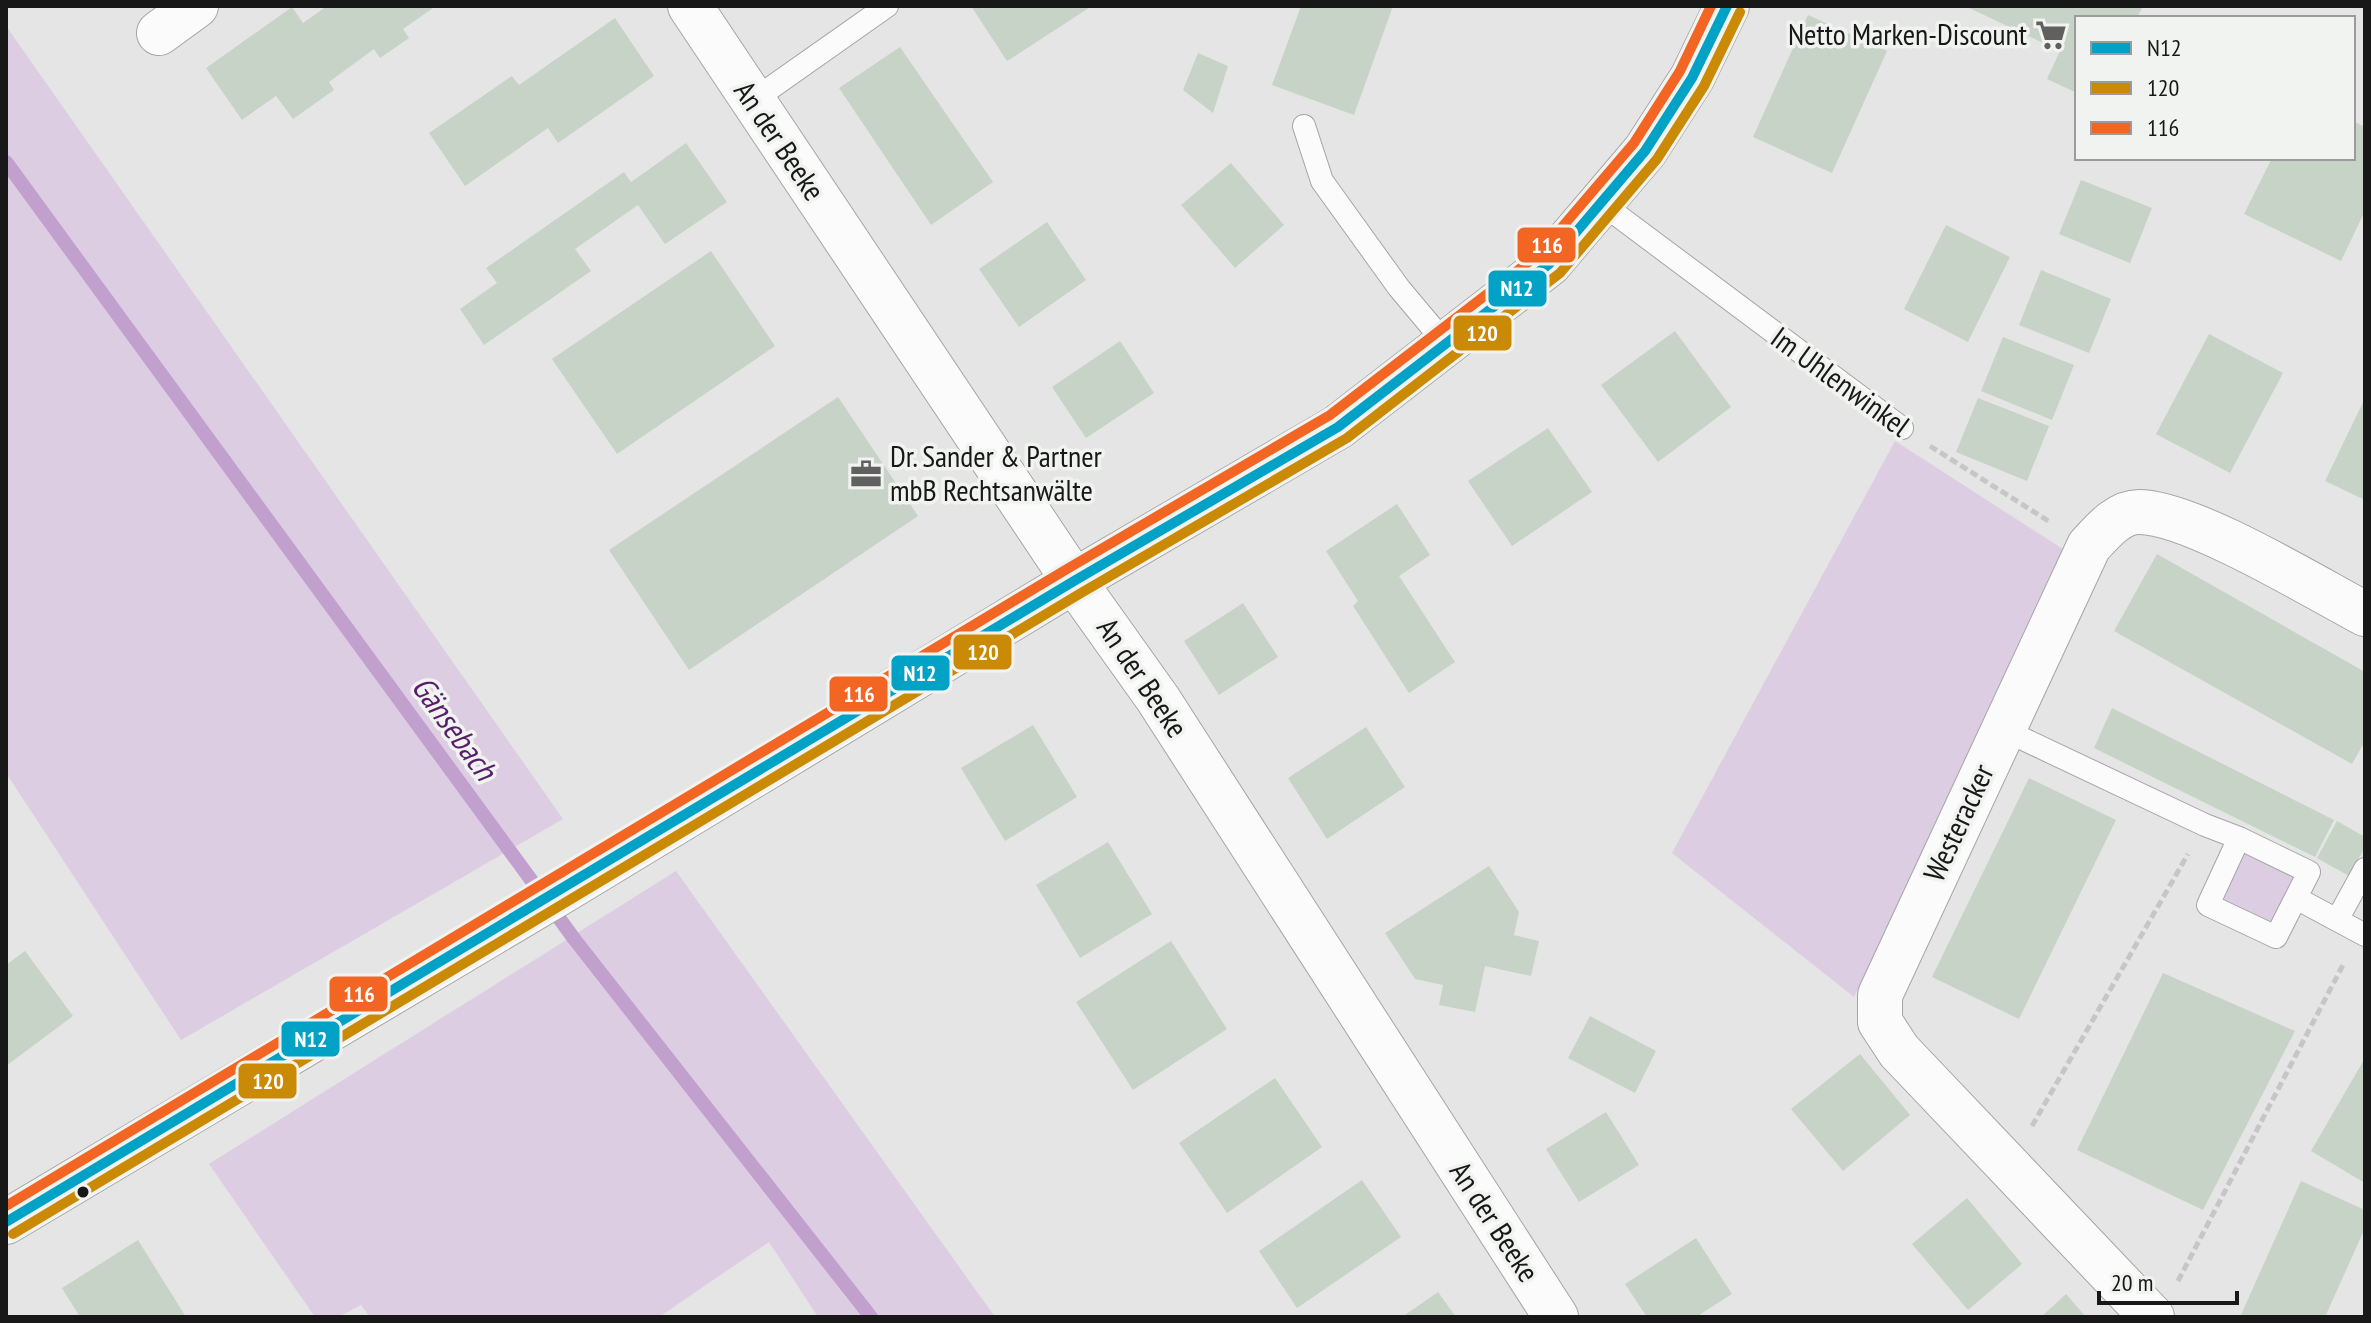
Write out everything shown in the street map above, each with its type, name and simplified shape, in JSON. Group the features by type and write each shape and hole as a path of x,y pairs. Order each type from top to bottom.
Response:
{"street":[{"path":"159,33 196,6"},
{"name":"An der Beeke","path":"690,6 1074,581 1158,699 1556,1317"},
{"path":"6,1222 566,889 1074,581 1338,427 1549,264 1645,151 1692,78 1727,6"},
{"name":"Westeracker","path":"2163,1303 2008,1168 1899,1051 1880,1022 1880,995 2089,546 2110,523 2137,512 2182,520 2365,614"}],"lane":[{"path":"752,101 887,6"},
{"path":"1304,126 1322,181 1399,288 1446,344"},
{"name":"Im Uhlenwinkel","path":"1601,203 1902,428"},
{"path":"2002,729 2205,825 2239,838 2309,872 2276,937 2208,905 2239,838"},
{"path":"2337,920 2365,869"},
{"path":"2296,898 2362,933"}],"path":[{"name":"Im Uhlenwinkel","path":"1902,428 2089,546"},
{"path":"2008,1168 2205,825"},
{"path":"2163,1303 2362,933"}],"shaded area":[{"path":"6,26 563,819 181,1040 6,773"},
{"path":"1895,441 2066,551 1854,997 1672,853"},
{"path":"2239,838 2309,872 2276,937 2208,905"},
{"path":"676,871 995,1317 818,1317 769,1242 659,1317 370,1317 361,1305 338,1317 315,1317 209,1164"}],"building":[{"path":"327,6 436,6 403,29 409,38 380,58 374,49 329,82 334,90 293,119 276,96 242,120 206,68 292,7 303,23"},
{"path":"971,6 1092,6 1007,61"},
{"path":"1301,6 1393,6 1354,115 1272,85"},
{"name":"Netto Marken-Discount","path":"1965,6 2143,6 2138,16 2075,16 2075,92 2047,79 2060,51"},
{"path":"1808,15 1887,51 1832,173 1753,137"},
{"path":"615,18 654,76 558,143 548,128 465,186 429,133 512,76 519,85"},
{"path":"900,47 993,182 931,225 839,88"},
{"path":"1198,53 1228,66 1213,113 1183,90"},
{"path":"2355,122 2365,127 2365,211 2341,261 2244,214 2271,160 2355,160"},
{"path":"686,143 727,202 665,244 638,205 575,249 591,271 484,345 460,309 497,283 486,268 624,172 631,182"},
{"path":"1231,163 1284,225 1235,268 1181,205"},
{"path":"2081,180 2152,208 2130,263 2059,234"},
{"path":"1047,222 1086,280 1019,327 979,269"},
{"path":"1946,225 2010,257 1968,342 1904,309"},
{"path":"711,251 775,346 617,454 552,359"},
{"path":"2041,270 2111,299 2089,353 2019,325"},
{"path":"1675,331 1731,407 1658,462 1601,385"},
{"path":"2209,334 2283,373 2230,473 2156,434"},
{"path":"2003,337 2074,365 2052,420 1981,391"},
{"path":"1120,341 1154,393 1086,438 1052,387"},
{"path":"838,397 918,516 689,670 609,550"},
{"path":"1978,398 2049,426 2027,481 1956,452"},
{"path":"2365,398 2365,500 2325,481"},
{"path":"1548,428 1592,492 1512,546 1468,481"},
{"path":"1397,504 1430,555 1399,576 1455,662 1409,693 1353,606 1358,601 1326,551"},
{"path":"2157,554 2365,672 2365,741 2352,764 2114,631"},
{"path":"1243,603 1278,657 1219,695 1184,641"},
{"path":"2112,708 2334,820 2315,857 2094,748"},
{"path":"1033,725 1077,797 1005,841 961,768"},
{"path":"1366,727 1405,787 1327,839 1288,778"},
{"path":"2029,778 2116,820 2019,1019 1932,977"},
{"path":"2337,821 2365,837 2365,847 2349,876 2317,858"},
{"path":"1108,842 1152,914 1080,958 1036,885"},
{"path":"1489,866 1519,912 1514,935 1539,941 1531,976 1485,966 1475,1012 1439,1005 1443,985 1415,979 1385,933"},
{"path":"1171,941 1227,1029 1133,1090 1076,1002"},
{"path":"25,951 73,1016 6,1066 6,965"},
{"path":"2163,973 2295,1031 2203,1210 2077,1150"},
{"path":"1590,1016 1656,1051 1635,1093 1568,1058"},
{"path":"1860,1054 1910,1115 1843,1171 1791,1109"},
{"path":"2365,1058 2365,1183 2311,1151"},
{"path":"1275,1078 1322,1147 1227,1213 1179,1143"},
{"path":"1606,1112 1639,1165 1579,1202 1546,1149"},
{"path":"1362,1180 1401,1237 1297,1308 1259,1251"},
{"path":"2301,1181 2365,1210 2365,1228 2325,1317 2240,1317"},
{"path":"1967,1198 2022,1264 1968,1310 1912,1244"},
{"path":"1696,1238 1732,1294 1696,1317 1647,1317 1625,1284"},
{"path":"138,1240 186,1317 80,1317 62,1288"},
{"path":"1438,1292 1456,1317 1402,1317"},
{"path":"2066,1294 2086,1317 2041,1317"}],"waterway":[{"name":"Gänsebach","path":"6,162 575,940 871,1317"}],"transit line":[{"name":"116","path":"6,1206 1067,569 1330,415 1539,254 1634,143 1680,71 1711,6"},
{"name":"N12","path":"6,1222 1074,581 1338,427 1549,264 1645,151 1692,78 1727,6"},
{"name":"120","path":"13,1234 1081,593 1347,438 1560,273 1657,159 1704,86 1740,12"}],"place":[{"name":"Netto Marken-Discount","path":"2051,35"},
{"name":"Dr. Sander & Partner mbB Rechtsanwälte","path":"866,474"}]}
